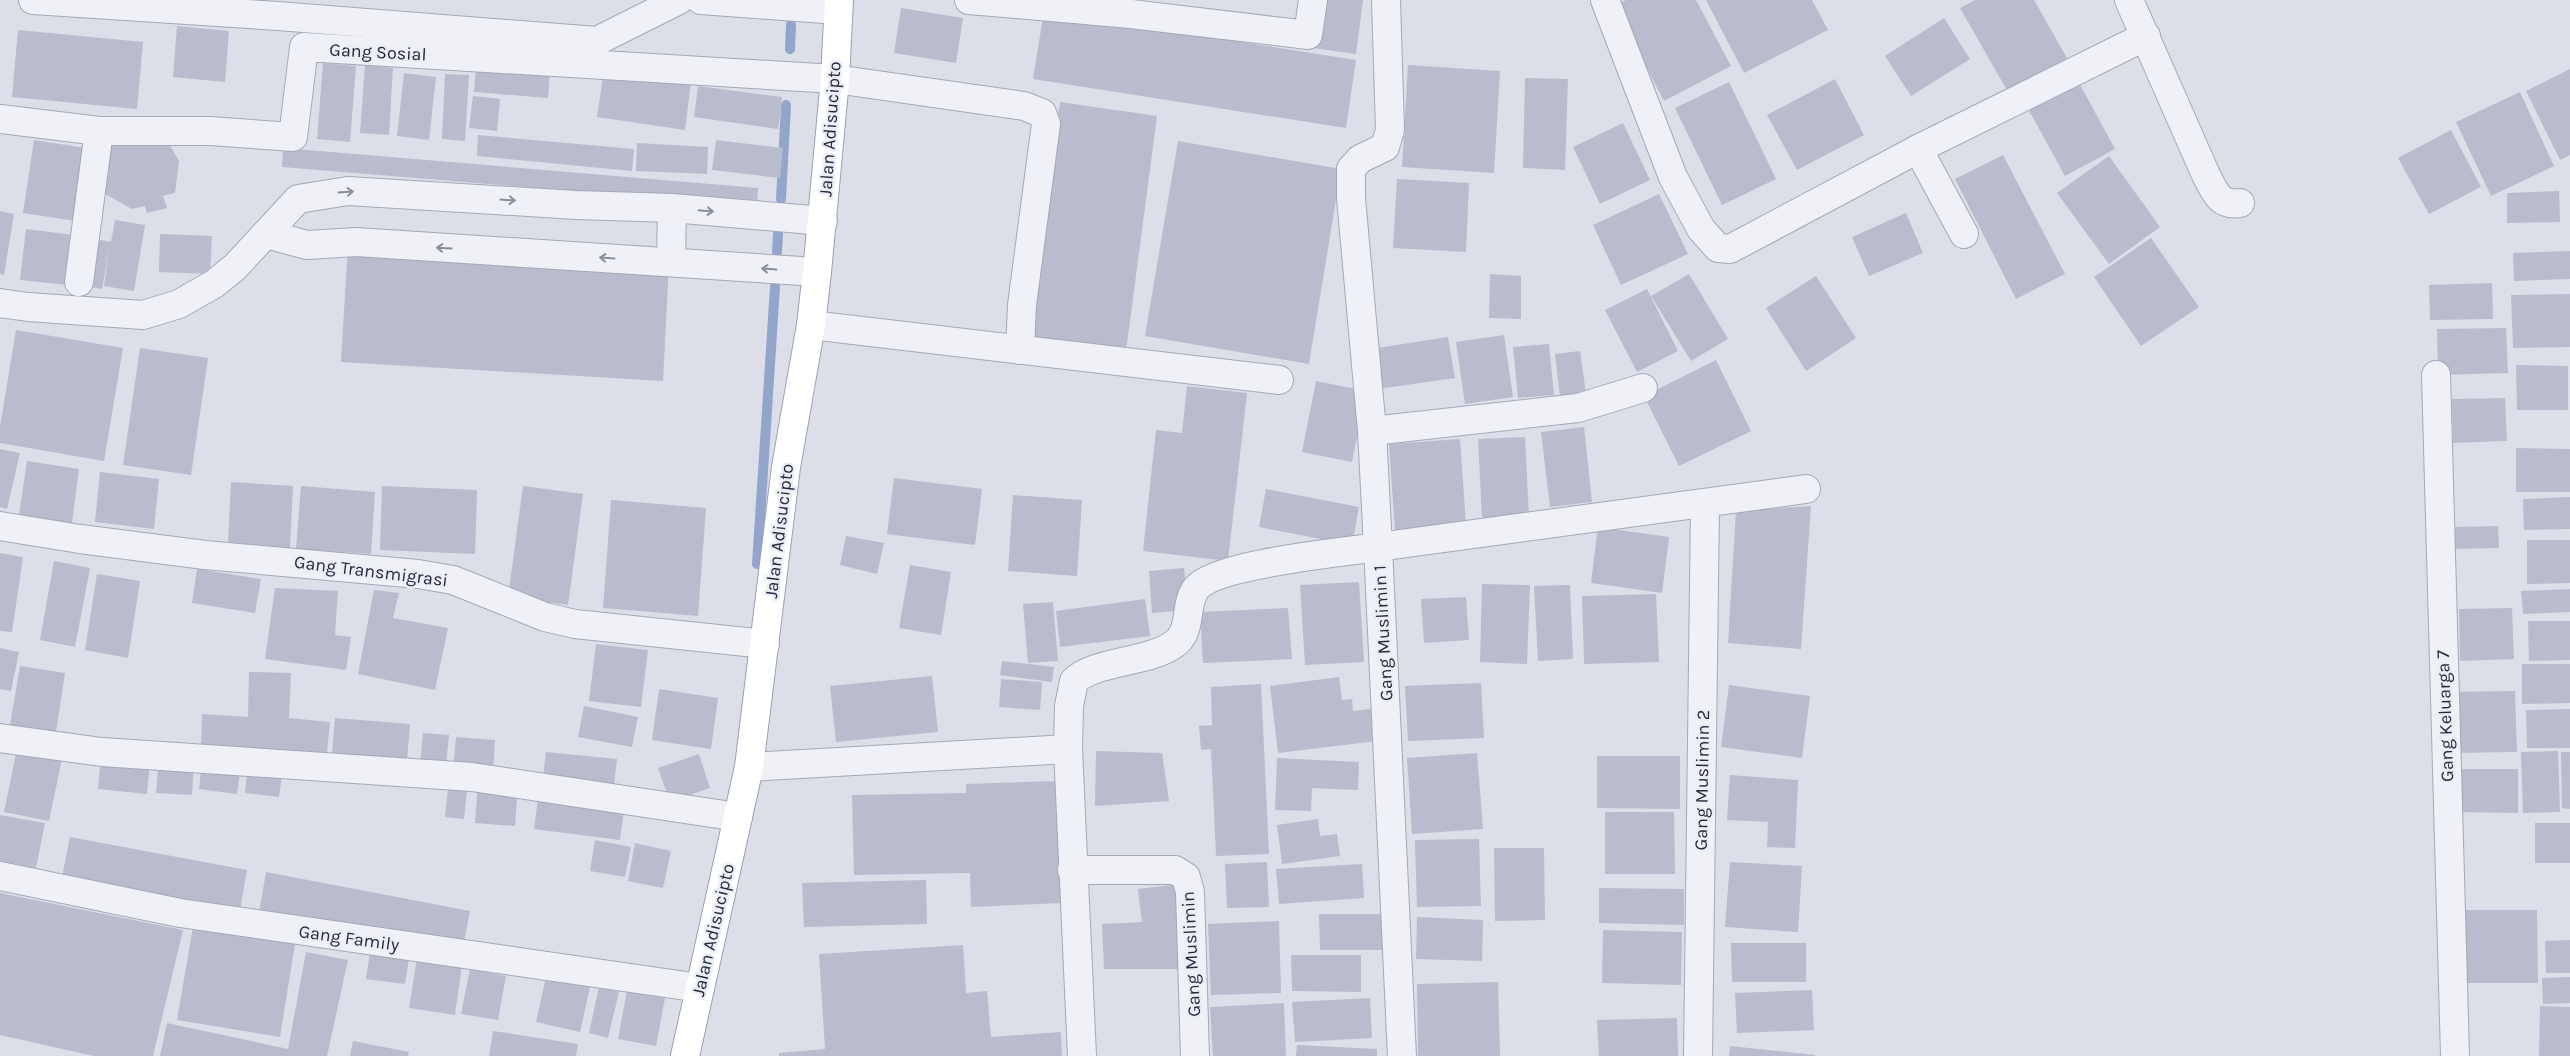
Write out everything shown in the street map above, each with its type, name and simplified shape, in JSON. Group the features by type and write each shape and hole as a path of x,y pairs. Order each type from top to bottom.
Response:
{"main road":[{"name":"Jalan Adisucipto","path":"684,1056 749,767 786,467 811,325 823,220 839,5"}],"street":[{"path":"33,0 278,8 597,42 679,0"},
{"path":"701,0 839,5"},
{"path":"969,0 1131,14 1308,35 1313,0"},
{"path":"1386,0 1390,130 1385,147 1360,159 1351,169 1351,198 1372,431 1378,547 1705,505 1806,489"},
{"path":"1605,0 1673,177 1701,229 1718,248 1736,248 1918,149 2146,36"},
{"path":"2129,0 2206,175 2220,200 2230,205 2240,203"},
{"name":"Gang Sosial","path":"0,119 99,131 210,131 293,137 304,47 834,79"},
{"path":"834,79 1024,106 1042,113 1046,124 1022,305 1020,350"},
{"path":"79,282 99,131"},
{"path":"1918,149 1964,234"},
{"path":"0,303 28,307 143,314 179,304 214,284 235,267 298,199 348,191 576,205 672,208 823,220"},
{"path":"671,262 672,208"},
{"path":"266,234 307,245 356,242 817,272"},
{"path":"811,325 1278,380"},
{"name":"Gang Keluarga 7","path":"2436,375 2455,1056"},
{"path":"1372,431 1578,408 1643,388"},
{"name":"Gang Muslimin 2","path":"1698,1056 1705,505"},
{"name":"Gang Transmigrasi","path":"0,526 80,539 205,555 418,574 453,580 545,617 575,624 765,644"},
{"name":"Gang Muslimin 1","path":"1068,749 1070,706 1074,681 1087,672 1148,657 1174,645 1185,633 1195,590 1207,580 1237,569 1378,547 1402,1056"},
{"path":"0,738 102,752 472,777 738,817"},
{"path":"749,767 1068,749 1072,870 1082,1056"},
{"name":"Gang Muslimin","path":"1072,870 1175,870 1186,878 1190,892 1195,1056"},
{"name":"Gang Family","path":"0,876 180,913 700,988"}],"building":[{"path":"1319,0 1363,0 1356,54 1313,48"},
{"path":"1626,0 1696,0 1731,66 1664,101 1614,6"},
{"path":"1706,0 1812,0 1828,30 1744,73"},
{"path":"1975,0 2034,0 2067,58 2008,92 1960,8"},
{"path":"901,8 963,18 956,63 894,53"},
{"path":"1044,11 1356,60 1346,128 1033,79"},
{"path":"1944,18 1970,59 1911,96 1885,56"},
{"path":"177,26 229,31 225,82 173,77"},
{"path":"18,30 143,42 137,109 12,97"},
{"path":"323,63 356,66 350,142 317,139"},
{"path":"365,65 393,68 389,135 360,133"},
{"path":"1408,65 1500,71 1494,173 1402,167"},
{"path":"476,66 550,72 548,98 474,92"},
{"path":"2570,69 2570,155 2560,160 2526,91"},
{"path":"604,70 691,82 685,130 597,117"},
{"path":"404,73 436,77 429,140 397,136"},
{"path":"445,74 469,75 465,141 442,139"},
{"path":"1525,78 1568,79 1565,170 1523,168"},
{"path":"1835,79 1864,135 1797,170 1767,115"},
{"path":"2077,79 2115,149 2065,176 2027,107"},
{"path":"1729,82 1776,179 1722,205 1675,108"},
{"path":"698,86 782,97 778,129 694,117"},
{"path":"2520,92 2554,166 2491,196 2456,122"},
{"path":"473,96 500,99 497,131 469,128"},
{"path":"1060,102 1157,116 1125,359 1027,345"},
{"path":"1623,123 1650,180 1600,204 1573,147"},
{"path":"2451,130 2481,187 2429,214 2398,158"},
{"path":"164,135 179,161 175,193 163,196 167,208 147,213 145,206 132,209 105,194 102,137"},
{"path":"478,135 634,149 632,171 477,156"},
{"path":"34,140 92,149 82,222 23,213"},
{"path":"716,140 783,148 780,178 712,170"},
{"path":"1178,141 1341,169 1309,364 1145,336"},
{"path":"637,143 708,147 707,174 636,171"},
{"path":"283,148 758,188 757,206 282,167"},
{"path":"2003,155 2065,274 2016,299 1955,179"},
{"path":"2109,156 2160,227 2109,264 2057,193"},
{"path":"1397,179 1469,183 1466,252 1393,248"},
{"path":"2559,191 2560,222 2507,223 2507,193"},
{"path":"1659,194 1688,254 1621,285 1593,225"},
{"path":"0,211 14,214 4,275 0,274"},
{"path":"1906,213 1923,253 1869,276 1852,237"},
{"path":"115,220 145,225 134,291 104,286 109,249 102,289 81,285 89,238 111,242"},
{"path":"26,229 73,235 67,285 20,280"},
{"path":"160,234 212,236 210,274 159,272"},
{"path":"2151,238 2199,307 2141,346 2094,277"},
{"path":"348,244 669,263 663,381 341,362"},
{"path":"2570,251 2570,279 2514,281 2513,253"},
{"path":"1490,274 1521,276 1521,319 1489,318"},
{"path":"1689,274 1728,339 1691,361 1651,296"},
{"path":"1816,276 1856,338 1806,371 1766,308"},
{"path":"2492,283 2493,319 2430,320 2429,285"},
{"path":"1647,289 1678,351 1637,372 1605,310"},
{"path":"2570,294 2570,347 2513,348 2511,295"},
{"path":"2506,328 2508,373 2438,375 2437,329"},
{"path":"16,330 123,348 104,461 0,443 0,427"},
{"path":"1504,335 1513,397 1465,404 1456,342"},
{"path":"1448,337 1455,378 1378,389 1371,349"},
{"path":"1549,344 1554,395 1518,398 1513,347"},
{"path":"140,348 208,358 191,475 123,465"},
{"path":"1580,351 1587,401 1561,404 1555,354"},
{"path":"1716,360 1751,431 1679,466 1644,396"},
{"path":"2516,365 2568,366 2568,410 2517,410"},
{"path":"1316,381 1366,391 1352,462 1302,452"},
{"path":"1187,386 1247,393 1228,561 1143,551 1156,430 1182,433"},
{"path":"2505,398 2507,441 2453,443 2452,399"},
{"path":"1584,427 1592,502 1550,507 1541,432"},
{"path":"1525,437 1529,517 1482,519 1478,439"},
{"path":"1460,439 1466,525 1395,530 1389,444"},
{"path":"2516,448 2570,449 2570,492 2516,492"},
{"path":"0,449 20,453 7,509 0,507"},
{"path":"27,461 79,469 72,523 19,515"},
{"path":"100,472 159,479 154,529 95,522"},
{"path":"894,478 982,489 975,545 887,534"},
{"path":"231,482 293,486 290,548 228,544"},
{"path":"301,486 375,492 371,554 296,549"},
{"path":"382,486 477,490 475,554 380,550"},
{"path":"523,486 583,494 568,605 508,597"},
{"path":"1266,489 1359,507 1352,545 1259,527"},
{"path":"1013,495 1082,500 1077,576 1008,571"},
{"path":"2570,497 2570,529 2524,530 2523,499"},
{"path":"611,500 706,508 698,616 603,608"},
{"path":"1811,506 1801,649 1728,643 1736,511"},
{"path":"2498,526 2499,548 2450,549 2450,527"},
{"path":"1598,527 1669,537 1662,593 1591,583"},
{"path":"846,536 884,543 877,574 840,565"},
{"path":"2527,540 2570,540 2570,583 2527,584"},
{"path":"0,553 23,557 12,632 0,631"},
{"path":"54,561 90,568 75,647 40,640"},
{"path":"910,565 951,572 941,635 899,628"},
{"path":"1184,568 1188,610 1152,613 1149,571"},
{"path":"197,569 261,579 255,613 192,603"},
{"path":"97,574 140,581 128,658 85,650"},
{"path":"1359,582 1364,662 1305,665 1300,585"},
{"path":"1482,584 1530,585 1527,664 1480,662"},
{"path":"1570,585 1573,659 1538,661 1534,586"},
{"path":"275,588 338,591 335,635 351,637 346,670 265,659"},
{"path":"2570,589 2570,612 2523,614 2521,591"},
{"path":"374,590 399,593 393,618 448,628 435,690 358,674"},
{"path":"1656,594 1659,662 1584,664 1582,596"},
{"path":"1466,597 1469,640 1424,643 1421,599"},
{"path":"1145,599 1150,636 1060,647 1056,611"},
{"path":"1053,602 1058,661 1028,663 1023,604"},
{"path":"1288,608 1292,659 1203,663 1200,612"},
{"path":"2512,608 2514,659 2460,661 2459,609"},
{"path":"2528,621 2570,621 2570,660 2529,661"},
{"path":"596,644 648,650 641,707 589,701"},
{"path":"0,648 19,652 11,691 0,689"},
{"path":"1002,661 1054,667 1052,682 1000,675"},
{"path":"2522,664 2570,664 2570,703 2522,704"},
{"path":"20,666 65,673 56,732 10,725"},
{"path":"249,672 291,673 289,718 330,722 326,764 201,751 202,714 248,717"},
{"path":"932,676 938,732 836,742 830,686"},
{"path":"1339,677 1342,700 1352,699 1353,711 1372,709 1377,741 1278,753 1270,686"},
{"path":"1001,679 1042,682 1040,710 999,707"},
{"path":"1481,683 1484,738 1408,741 1405,686"},
{"path":"1261,684 1269,854 1216,856 1211,749 1201,750 1199,726 1212,725 1211,687"},
{"path":"1729,685 1810,696 1802,758 1721,747"},
{"path":"659,689 718,698 711,749 652,740"},
{"path":"2515,691 2517,752 2450,753 2448,692"},
{"path":"584,706 638,717 632,747 578,737"},
{"path":"2570,709 2570,748 2527,748 2526,710"},
{"path":"335,718 410,724 407,760 332,754"},
{"path":"423,733 449,735 446,767 420,765"},
{"path":"456,737 495,740 493,773 453,769"},
{"path":"18,744 63,754 49,821 4,812"},
{"path":"1096,751 1162,753 1169,801 1095,806"},
{"path":"2558,751 2560,812 2523,813 2521,752"},
{"path":"546,752 617,759 614,786 543,778"},
{"path":"2561,752 2570,752 2570,809 2562,808"},
{"path":"1477,753 1483,829 1412,834 1407,758"},
{"path":"699,754 710,788 670,802 658,768"},
{"path":"101,756 150,761 147,794 98,789"},
{"path":"1597,756 1680,756 1680,809 1597,808"},
{"path":"159,758 194,761 192,795 156,793"},
{"path":"1277,758 1359,762 1358,790 1312,788 1311,811 1275,810"},
{"path":"202,761 241,766 237,794 199,789"},
{"path":"248,764 283,768 279,797 245,793"},
{"path":"2457,769 2518,769 2518,813 2457,812"},
{"path":"1730,775 1798,780 1795,848 1767,847 1768,822 1727,820"},
{"path":"449,779 468,781 464,819 445,817"},
{"path":"1057,781 1063,903 971,907 970,873 854,875 852,795 966,793 966,784"},
{"path":"478,782 518,785 515,826 475,823"},
{"path":"539,791 625,802 620,840 534,829"},
{"path":"1605,812 1674,812 1675,874 1605,874"},
{"path":"0,815 45,823 36,868 0,861"},
{"path":"1318,819 1320,836 1337,834 1340,856 1282,864 1277,825"},
{"path":"2535,823 2570,823 2570,863 2535,863"},
{"path":"70,837 247,870 240,910 62,877"},
{"path":"1479,839 1481,906 1417,907 1415,840"},
{"path":"595,840 631,847 625,877 590,871"},
{"path":"635,843 671,851 663,888 628,881"},
{"path":"1494,848 1544,848 1545,920 1495,921"},
{"path":"1267,862 1269,907 1227,908 1225,864"},
{"path":"1730,862 1802,866 1798,932 1725,927"},
{"path":"1362,864 1364,898 1279,904 1276,869"},
{"path":"266,872 470,911 462,952 259,913"},
{"path":"926,880 927,924 804,927 802,883"},
{"path":"1179,884 1180,969 1104,969 1102,924 1142,922 1138,889"},
{"path":"1599,888 1684,889 1684,925 1599,923"},
{"path":"0,893 183,930 153,1056 94,1056 0,1035"},
{"path":"2457,910 2537,910 2538,983 2458,983"},
{"path":"1319,914 1383,914 1382,950 1320,950"},
{"path":"1417,917 1483,920 1482,961 1416,959"},
{"path":"1279,921 1281,993 1211,995 1208,924"},
{"path":"193,927 295,944 280,1037 177,1020"},
{"path":"1603,930 1682,932 1681,985 1602,983"},
{"path":"2570,940 2570,973 2546,973 2545,941"},
{"path":"1731,943 1806,943 1806,982 1732,982"},
{"path":"963,945 966,993 987,991 991,1037 1061,1032 1062,1056 779,1056 779,1053 825,1049 819,954"},
{"path":"306,952 348,960 327,1056 160,1056 167,1023 288,1049"},
{"path":"370,952 409,958 405,984 366,979"},
{"path":"1291,955 1361,955 1361,992 1292,991"},
{"path":"417,958 462,965 455,1015 409,1008"},
{"path":"470,969 506,976 498,1020 461,1014"},
{"path":"546,977 590,987 580,1032 536,1022"},
{"path":"2570,977 2570,1003 2543,1004 2542,978"},
{"path":"1498,982 1500,1056 1418,1056 1417,984"},
{"path":"599,987 619,992 608,1038 589,1033"},
{"path":"627,990 665,998 656,1046 618,1039"},
{"path":"1812,990 1814,1030 1737,1033 1735,993"},
{"path":"1370,998 1372,1038 1295,1042 1292,1002"},
{"path":"1284,1003 1286,1056 1213,1056 1210,1007"},
{"path":"2540,1006 2570,1007 2570,1056 2539,1056"},
{"path":"1677,1018 1678,1056 1599,1056 1597,1020"},
{"path":"493,1031 578,1044 576,1056 489,1056"},
{"path":"353,1041 409,1052 408,1056 350,1056"},
{"path":"1297,1045 1377,1049 1377,1056 1296,1056"},
{"path":"1730,1046 1815,1055 1815,1056 1729,1056"}],"waterway":[{"path":"790,49 791,25"},
{"path":"781,199 786,105"},
{"path":"777,252 778,234"},
{"path":"757,564 775,287"}]}
